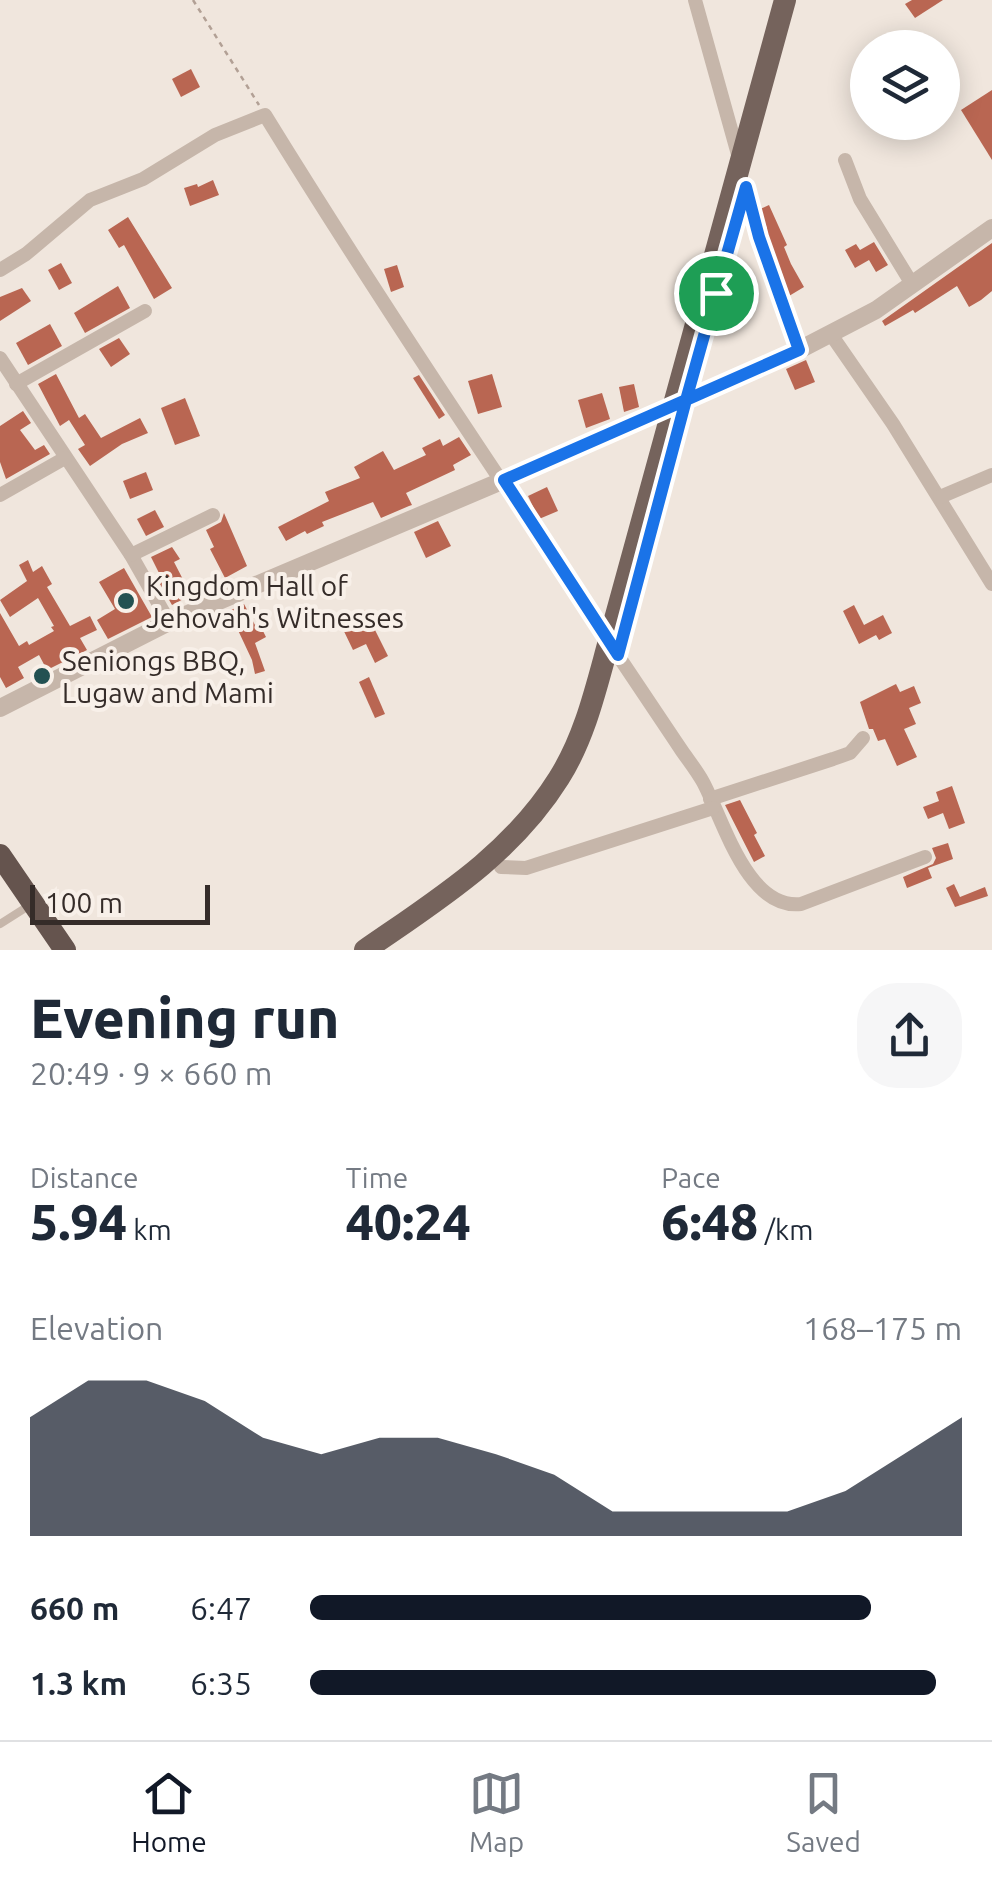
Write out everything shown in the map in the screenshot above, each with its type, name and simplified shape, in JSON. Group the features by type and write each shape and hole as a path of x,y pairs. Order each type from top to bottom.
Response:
{"highway":[{"path":"0,855 65,950"}],"main road":[{"path":"390,950 501,867 547,816 589,744 785,0"},
{"path":"680,403 799,0"},
{"path":"365,950 478,872 534,814 576,745 614,648"}],"street":[{"path":"695,0 740,163"},
{"path":"0,270 26,254 90,200 143,179 216,135 265,116 387,312 504,480 696,770 747,870 767,894 785,904 801,904 924,858"},
{"path":"845,160 860,199 912,284"},
{"path":"0,708 169,622 799,350 876,310 992,228"},
{"path":"16,384 145,311"},
{"path":"830,334 940,497 992,584"},
{"path":"0,358 131,556 169,622"},
{"path":"0,495 65,458"},
{"path":"940,497 992,475"},
{"path":"131,556 213,515"},
{"path":"501,867 526,868 712,804 850,753 864,738"}],"lane":[{"path":"0,924 32,903"}],"path":[{"path":"193,0 265,116"},
{"path":"746,187 759,237 799,350"}],"building":[{"path":"912,0 943,0 915,18 905,4"},
{"path":"191,69 200,87 181,97 172,79"},
{"path":"992,90 992,160 961,110"},
{"path":"213,180 219,195 190,206 184,188"},
{"path":"769,205 804,287 789,296 760,231 767,228 758,210"},
{"path":"128,217 172,288 154,299 124,245 119,248 108,230"},
{"path":"874,242 888,265 876,272 869,260 855,268 845,250 856,244 860,250"},
{"path":"992,243 992,291 981,300 969,307 957,286 915,313 913,310 885,326 882,321"},
{"path":"61,263 72,283 59,290 48,270"},
{"path":"397,265 404,287 391,292 384,269"},
{"path":"118,286 130,308 85,333 74,313"},
{"path":"22,288 31,301 0,321 0,297"},
{"path":"50,324 62,346 28,365 16,343"},
{"path":"119,338 130,354 111,367 99,349"},
{"path":"806,360 815,382 795,390 786,369"},
{"path":"56,374 79,418 85,414 101,438 140,418 148,433 122,444 90,466 78,449 85,445 69,420 60,426 38,384"},
{"path":"492,374 502,407 478,414 468,381"},
{"path":"419,375 445,415 439,419 413,378"},
{"path":"634,384 639,407 624,412 619,387"},
{"path":"602,393 610,419 586,428 578,400"},
{"path":"185,398 200,436 175,445 161,408"},
{"path":"23,411 31,423 20,430 35,450 44,445 50,454 6,479 0,462 0,426"},
{"path":"459,437 471,455 453,465 455,470 406,493 412,505 381,518 373,502 286,541 278,527 329,501 325,492 360,478 354,467 383,451 394,470 426,455 422,448 440,439 443,446"},
{"path":"146,472 153,490 130,499 123,481"},
{"path":"547,487 558,511 539,519 528,496"},
{"path":"155,510 164,527 146,536 137,519"},
{"path":"224,513 247,566 225,578 210,549 214,547 206,530 221,522"},
{"path":"438,521 451,546 426,558 414,532"},
{"path":"172,547 180,559 174,562 191,595 172,605 156,577 160,575 151,557"},
{"path":"28,560 33,572 42,566 52,584 47,587 70,626 90,616 97,630 80,638 87,650 47,670 39,655 18,667 24,678 6,688 0,677 0,613 19,646 27,641 29,645 54,631 38,598 10,617 0,600 27,581 19,565"},
{"name":"Kingdom Hall of Jehovah's Witnesses","path":"124,568 152,617 108,639 97,620 115,609 99,582"},
{"path":"244,604 266,637 255,643 265,671 255,674 229,611"},
{"path":"854,605 864,625 883,615 892,633 879,640 876,635 859,644 843,611"},
{"path":"365,610 388,656 375,663 366,644 353,650 340,623"},
{"path":"369,677 385,714 375,718 359,682"},
{"path":"896,684 900,692 914,686 921,703 909,708 916,724 904,729 917,757 897,766 885,739 878,741 873,729 869,729 860,702"},
{"path":"952,786 965,823 949,829 943,813 928,819 923,807 939,801 936,792"},
{"path":"740,800 765,856 754,862 725,805"},
{"path":"948,843 953,859 928,868 932,878 907,888 903,877 933,864 936,858 932,848"},
{"path":"954,884 960,897 985,887 988,896 955,907 946,888"}],"place":[{"name":"Kingdom Hall of Jehovah's Witnesses","path":"126,601"},
{"name":"Seniongs BBQ, Lugaw and Mami","path":"42,676"}],"route":[{"path":"716,293 686,400 504,480 618,655 686,400 799,350 759,237 746,187 716,293"}]}
